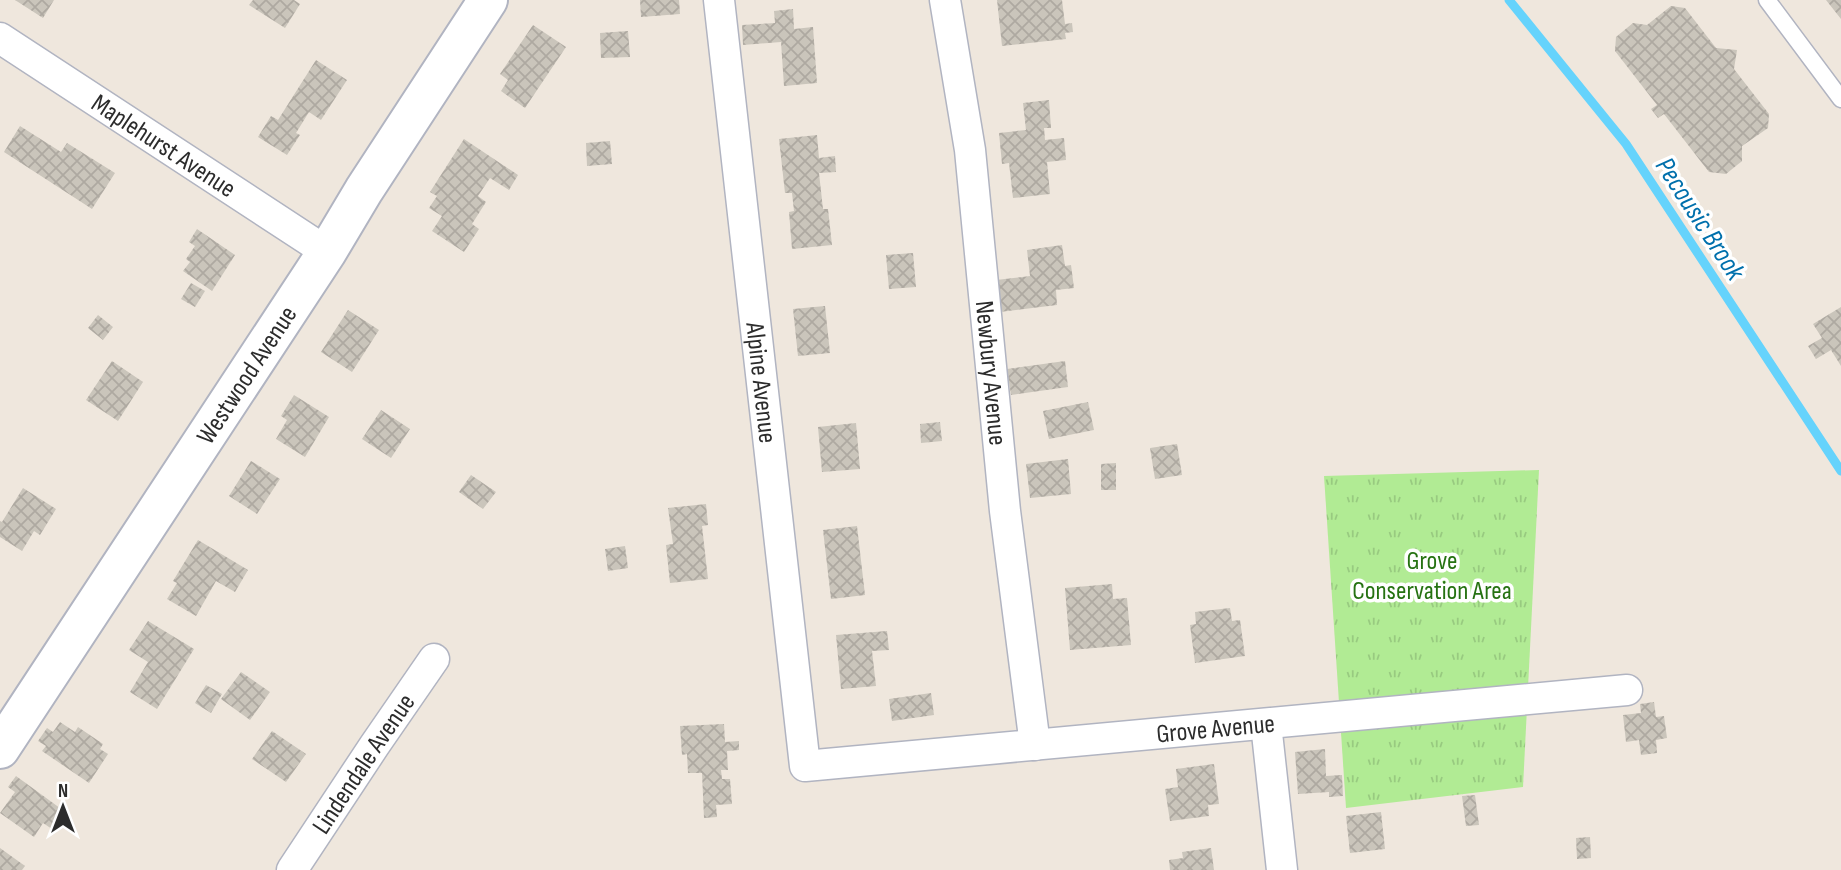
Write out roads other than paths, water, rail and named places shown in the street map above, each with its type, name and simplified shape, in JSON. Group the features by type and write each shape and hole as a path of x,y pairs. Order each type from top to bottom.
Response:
{"street":[{"name":"Westwood Avenue","path":"0,749 327,252 364,190 488,0"},
{"name":"Alpine Avenue","path":"719,0 805,766"},
{"name":"Newbury Avenue","path":"945,0 970,150 1004,511 1035,745"},
{"name":"Maplehurst Avenue","path":"0,38 327,252"},
{"name":"Lindendale Avenue","path":"292,870 434,659"},
{"name":"Grove Avenue","path":"805,766 1627,690"},
{"path":"1266,724 1282,870"}],"lane":[{"path":"1767,0 1841,99"}],"waterway":[{"name":"Pecousic Brook","path":"1509,0 1626,144 1841,471"}],"park label":[{"name":"Grove Conservation Area","path":"1432,575"}]}
